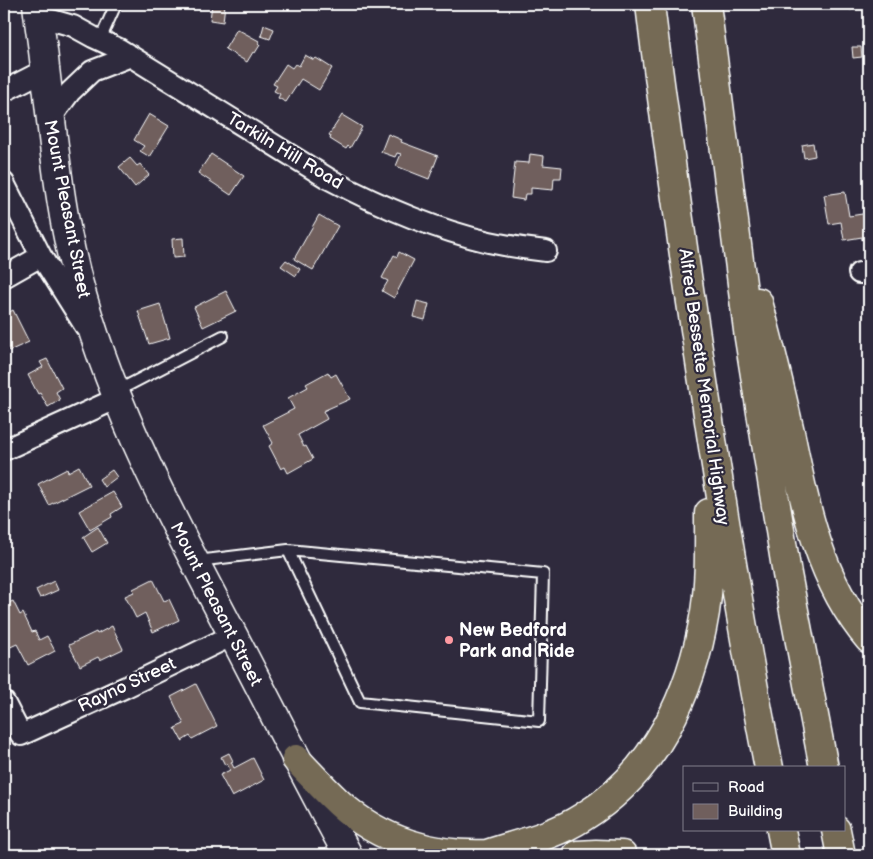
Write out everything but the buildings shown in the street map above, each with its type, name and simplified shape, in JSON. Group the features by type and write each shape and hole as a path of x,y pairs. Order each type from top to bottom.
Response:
{"highway":[{"name":"Alfred Bessette Memorial Highway","path":"650,4 667,140 706,409 737,598 769,766"},
{"path":"706,4 730,206 767,458 824,766"},
{"path":"730,206 767,335 802,491 817,547 826,570 846,609 869,639"},
{"path":"296,759 340,804 365,823 408,844 430,850 469,855 487,854 556,831 584,817 616,793 637,772 655,748 682,696 692,668 705,611 708,582 709,525 706,409"},
{"path":"781,832 786,855"},
{"path":"836,832 841,855"},
{"path":"577,855 622,855"}],"main road":[{"name":"Mount Pleasant Street","path":"38,10 50,119 62,200 81,293 99,347 150,473 296,759 348,855"}],"street":[{"name":"Tarkiln Hill Road","path":"38,10 132,56 329,180 357,194 416,220 462,235 490,242 546,251"},
{"path":"50,119 70,92 92,71 132,56"},
{"path":"4,91 45,70"},
{"name":"Mount Pleasant Street","path":"4,183 41,256 99,347"},
{"path":"4,277 41,256"},
{"path":"4,450 117,395"},
{"name":"Rayno Street","path":"4,702 21,735 233,635"}],"lane":[{"path":"100,40 116,4"},
{"path":"117,395 223,336"},
{"path":"194,561 288,550 543,574 539,721 360,702 288,550"}],"place":[{"name":"New Bedford Park and Ride","path":"449,640"}]}
